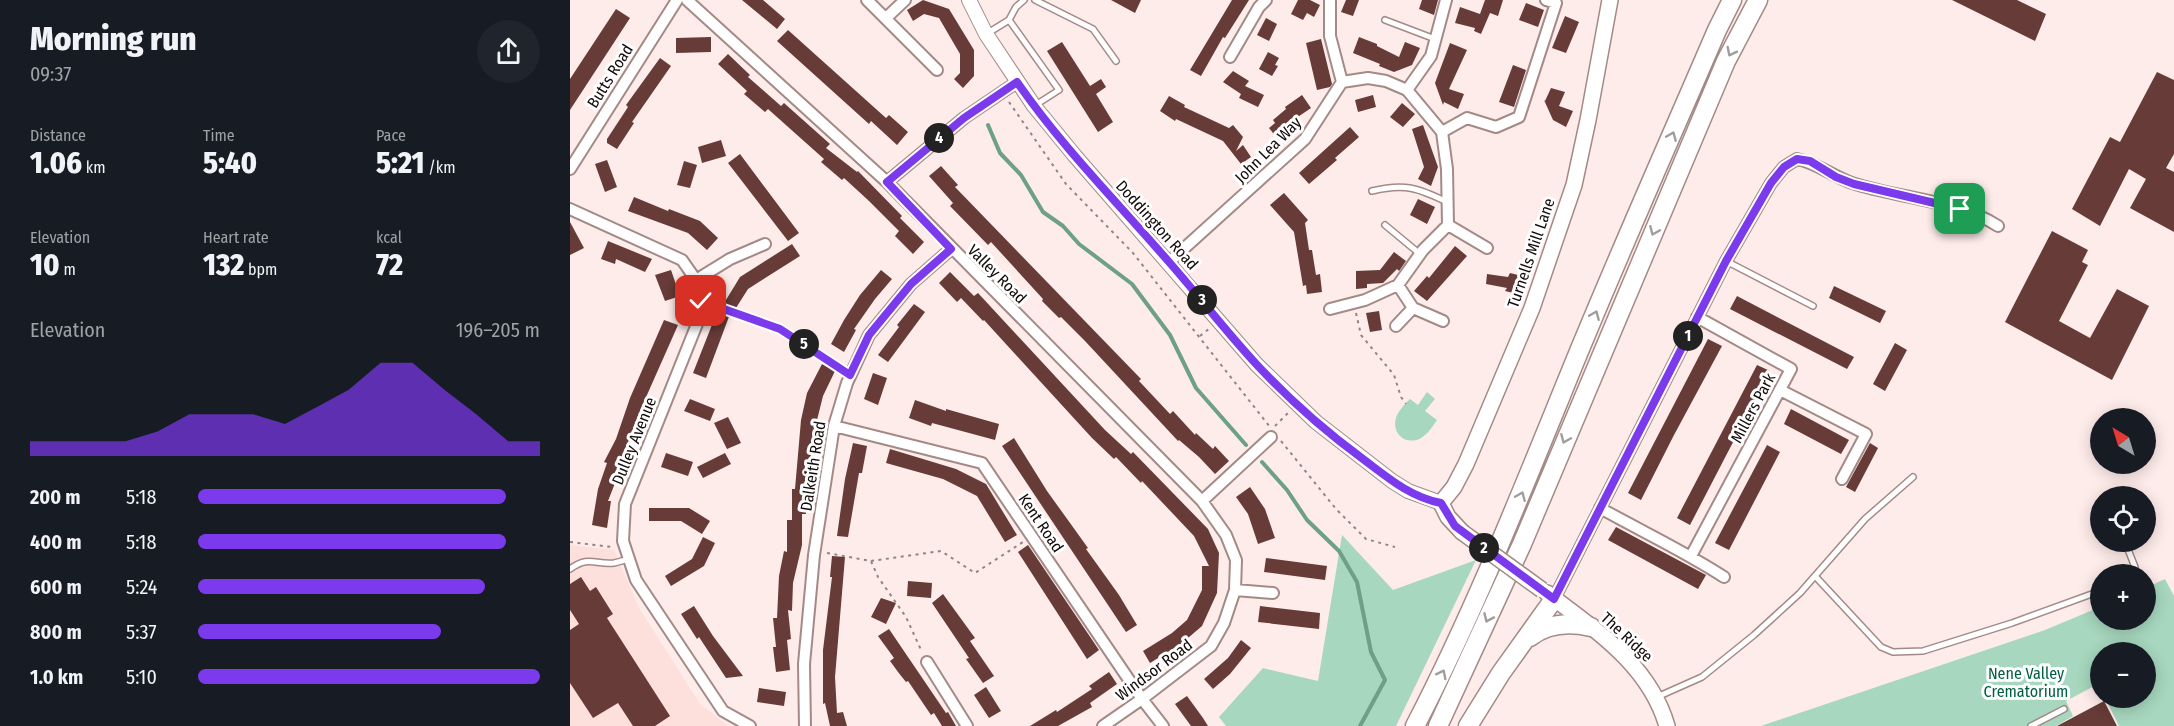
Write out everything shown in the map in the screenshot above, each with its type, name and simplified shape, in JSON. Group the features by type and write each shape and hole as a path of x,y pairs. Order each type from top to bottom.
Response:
{"highway":[{"path":"1415,726 1446,667 1493,560 1571,371 1717,30 1732,0"},
{"path":"1438,726 1521,544 1726,61 1758,0"},
{"path":"1468,726 1524,641 1548,595"},
{"path":"1524,641 1542,629 1559,624 1591,627"}],"main road":[{"name":"Turnells Mill Lane","path":"1441,503 1454,487 1487,416 1532,308 1567,207 1588,120 1610,0"},
{"name":"The Ridge","path":"1441,503 1448,517 1462,532 1591,627 1629,659 1645,678 1667,726"}],"street":[{"name":"Butts Road","path":"570,169 677,0"},
{"name":"Valley Road","path":"687,0 887,182 1203,501"},
{"path":"867,0 937,70"},
{"path":"886,18 905,0"},
{"name":"Doddington Road","path":"969,0 986,34 1034,106 1257,366 1296,404 1392,481 1408,491 1441,503"},
{"path":"1230,57 1266,0"},
{"path":"1329,309 1365,300 1398,285 1420,254 1448,225 1447,169 1442,132 1407,90 1386,81 1368,78 1342,82 1330,36 1330,0"},
{"path":"1407,90 1431,56 1446,0"},
{"path":"1442,132 1467,118 1496,127 1519,117 1556,3 1546,0"},
{"path":"887,182 964,118 1017,82"},
{"name":"John Lea Way","path":"1169,262 1305,139 1342,82"},
{"path":"1548,595 1600,508 1726,261 1771,183 1784,167 1797,159 1810,161 1836,177 1854,184 1960,209 1989,220 1998,226"},
{"path":"570,209 682,260 696,280 701,301 705,304"},
{"path":"1448,225 1487,248"},
{"path":"696,280 730,259 765,244"},
{"name":"Dalkeith Road","path":"805,726 804,664 815,550 834,426 850,375 869,335 911,284 951,249"},
{"path":"1398,285 1413,308 1443,321"},
{"name":"Dulley Avenue","path":"705,304 625,504 623,541 636,580 723,711 750,726"},
{"path":"1396,326 1413,308"},
{"name":"Millers Park","path":"1691,556 1791,369 1697,317"},
{"path":"1780,390 1866,434 1842,478"},
{"name":"Kent Road","path":"834,426 982,462 1142,699 1163,726"},
{"path":"1203,501 1275,438"},
{"name":"Windsor Road","path":"1103,726 1211,646 1224,623 1235,590 1236,560 1227,534 1203,501"},
{"path":"1600,508 1691,556 1724,577"},
{"path":"1235,590 1273,593"},
{"path":"927,662 967,726"}],"lane":[{"path":"986,34 1010,20 1016,7 1024,0"},
{"path":"1035,0 1094,29 1116,61"},
{"path":"1010,20 1059,90 1034,106"},
{"path":"1385,20 1435,39"},
{"path":"1372,191 1392,186 1407,186 1447,202"},
{"path":"1385,225 1420,254"},
{"path":"1726,261 1813,306"},
{"path":"1655,698 1688,685 1715,667 1800,593 1866,519 1912,477"},
{"path":"570,569 580,561 595,560 613,563 627,554"},
{"path":"1815,576 1881,647 1893,652 1923,651 2012,623 2090,595"},
{"path":"2031,726 2064,709"}],"path":[{"path":"1002,92 1066,184 1133,253 1272,429 1296,404"},
{"path":"1354,303 1362,335 1394,375 1401,397 1406,404"},
{"path":"705,304 780,329 850,375"},
{"path":"1199,337 1211,326"},
{"path":"1275,438 1336,509 1366,539 1395,547"},
{"path":"815,550 871,561 941,551 975,573 1032,537"},
{"path":"570,542 627,554"},
{"path":"871,561 878,577 906,617 927,662"}],"shaded area":[{"path":"570,545 614,550 639,608 700,704 728,726 570,726"}],"green space":[{"path":"1427,392 1435,399 1425,411 1437,420 1421,438 1410,440 1401,437 1395,424 1397,415 1410,399 1418,405"},
{"path":"1342,535 1393,590 1476,560 1396,726 1226,726 1219,717 1263,668 1318,681"},
{"name":"Nene Valley Crematorium","path":"2165,579 2174,596 2174,726 2119,726 2110,708 2156,708 2156,642 2090,642 2090,688 2066,701 2073,716 2056,726 1761,726 2045,630 2090,611 2090,630 2156,630 2156,583"}],"building":[{"path":"742,0 763,0 785,19 777,29"},
{"path":"923,0 949,9 974,50 974,76 963,88 954,79 960,73 960,54 939,18 924,14 913,21 907,10"},
{"path":"1111,0 1141,0 1135,13"},
{"path":"1232,0 1249,0 1225,38 1223,37 1201,76 1190,70"},
{"path":"1298,0 1310,0 1320,5 1314,17 1307,13 1303,20 1291,14"},
{"path":"1346,0 1359,0 1353,16 1341,12"},
{"path":"1422,0 1438,0 1434,15 1419,9"},
{"path":"1485,0 1503,0 1498,16 1490,13 1481,34 1474,31 1475,28 1455,23 1460,7 1480,14"},
{"path":"1952,0 2017,0 2046,14 2035,41"},
{"path":"1526,3 1544,10 1538,27 1519,20"},
{"path":"616,9 630,18 570,110 570,79"},
{"path":"1565,16 1579,22 1566,53 1552,48"},
{"path":"1266,18 1277,24 1269,41 1257,35"},
{"path":"788,30 886,118 889,115 908,132 897,145 871,121 869,124 777,41"},
{"path":"711,37 711,52 676,53 676,38"},
{"path":"1359,37 1399,57 1405,42 1420,48 1412,65 1394,72 1353,53"},
{"path":"1321,39 1332,84 1330,87 1317,90 1306,43"},
{"path":"1062,42 1090,86 1101,79 1106,87 1096,94 1113,122 1098,132 1047,51"},
{"path":"1450,43 1467,50 1449,89 1464,94 1458,109 1444,102 1443,105 1435,83"},
{"path":"1268,52 1279,58 1275,65 1278,66 1272,76 1259,69"},
{"path":"728,54 750,75 748,77 781,106 784,103 830,144 826,148 858,171 902,216 900,218 924,242 913,254 895,236 899,231 869,201 844,178 842,180 821,162 824,159 768,109 765,112 744,94 747,91 718,64"},
{"path":"660,58 671,66 632,122 634,123 617,149 607,143 607,139 628,107 626,105"},
{"path":"1513,65 1526,70 1514,107 1499,102"},
{"path":"1233,71 1249,81 1245,86 1264,95 1258,107 1239,98 1241,94 1223,82"},
{"path":"2157,72 2174,80 2174,154 2166,168 2174,172 2174,232 2130,208 2146,179 2129,169 2100,226 2072,209 2110,137 2120,142"},
{"path":"1551,88 1565,92 1559,106 1573,111 1566,127 1553,120 1544,100"},
{"path":"1302,95 1311,108 1289,123 1291,126 1277,138 1269,128 1275,123 1273,120 1286,109 1285,107"},
{"path":"1373,95 1376,107 1358,112 1355,100"},
{"path":"1169,96 1185,105 1184,107 1229,128 1233,125 1243,137 1236,151 1243,145 1251,157 1241,164 1223,141 1176,119 1175,121 1160,111"},
{"path":"1402,103 1415,114 1403,127 1390,117"},
{"path":"1423,125 1438,167 1431,186 1418,179 1424,167 1412,129"},
{"path":"1350,127 1359,137 1309,184 1299,173"},
{"path":"721,140 726,156 702,163 698,147"},
{"path":"740,154 799,233 788,241 728,163"},
{"path":"607,160 617,187 605,192 595,164"},
{"path":"684,161 697,165 690,188 677,185"},
{"path":"941,166 958,185 955,187 1141,379 1139,381 1170,414 1173,411 1195,435 1196,433 1213,449 1215,446 1229,461 1215,474 1199,457 1178,441 1085,341 1042,301 1043,299 991,242 988,245 950,206 953,203 929,176"},
{"path":"1284,193 1308,220 1305,223 1309,250 1312,250 1316,275 1320,274 1322,292 1307,294 1306,285 1303,286 1294,232 1270,205"},
{"path":"634,197 700,221 718,238 707,250 688,233 628,211"},
{"path":"1418,199 1435,207 1427,224 1410,215"},
{"path":"570,222 584,248 570,255"},
{"path":"2052,231 2088,250 2082,262 2088,265 2059,321 2090,338 2117,289 2149,306 2112,380 2005,322"},
{"path":"608,241 652,259 645,272 616,259 615,264 601,259"},
{"path":"792,244 800,256 748,289 736,308 733,306 706,378 693,373 717,312 740,277"},
{"path":"1455,246 1467,256 1427,301 1414,291 1427,276 1429,278"},
{"path":"1394,252 1406,261 1399,271 1397,269 1383,283 1367,284 1367,288 1356,289 1356,271 1380,270"},
{"path":"671,270 680,296 665,301 655,275"},
{"path":"881,270 892,279 854,329 856,330 844,352 831,344 860,295"},
{"path":"950,272 974,296 978,293 1105,430 1131,454 1133,452 1208,529 1219,553 1217,593 1202,626 1181,644 1150,663 1143,651 1172,633 1187,620 1202,590 1202,566 1209,566 1194,536 1142,481 1141,483 1116,457 1114,459 1092,438 984,320 961,298 957,302 939,283"},
{"path":"1510,273 1526,277 1522,295 1505,291 1507,288 1486,284 1487,274 1508,277"},
{"path":"1834,286 1886,311 1880,323 1829,298"},
{"path":"1737,296 1854,357 1847,369 1730,309"},
{"path":"914,304 925,312 888,362 878,355"},
{"path":"1379,311 1382,330 1370,332 1366,313"},
{"path":"664,320 678,325 639,413 616,474 617,478 608,501 611,501 607,528 592,525 598,489 607,463 604,462 616,439 630,398"},
{"path":"1708,339 1722,346 1641,500 1628,493"},
{"path":"1895,343 1907,350 1885,391 1873,384"},
{"path":"822,364 835,371 823,396 810,460 810,485 807,485 806,514 802,514 802,545 793,583 792,611 788,610 791,639 787,640 790,670 776,672 773,618 777,618 779,576 784,551 787,552 787,520 792,520 792,489 795,489 801,420 807,393"},
{"path":"1757,365 1770,371 1690,525 1677,518"},
{"path":"873,373 887,378 878,405 864,399"},
{"path":"690,399 715,409 710,421 684,411"},
{"path":"915,400 946,411 946,409 999,424 995,440 932,423 931,426 909,418"},
{"path":"1791,409 1849,440 1841,454 1784,424"},
{"path":"728,417 741,443 727,449 714,423"},
{"path":"1014,438 1137,625 1126,632 1002,446"},
{"path":"853,443 867,446 862,473 859,473 848,537 837,536 845,479"},
{"path":"1870,443 1878,448 1855,492 1846,487"},
{"path":"1767,445 1780,452 1729,550 1715,543"},
{"path":"890,449 956,469 986,484 1017,535 1005,542 977,496 943,479 886,463"},
{"path":"666,453 693,462 688,476 661,467"},
{"path":"725,453 731,464 703,478 697,467"},
{"path":"1250,487 1265,509 1275,538 1258,544 1248,514 1236,497"},
{"path":"649,508 689,508 710,521 702,534 681,521 649,521"},
{"path":"1616,527 1706,575 1698,589 1608,540"},
{"path":"703,537 715,543 704,566 671,586 665,576 692,559"},
{"path":"1028,545 1099,650 1087,659 1018,552"},
{"path":"832,556 845,557 835,677 837,713 843,712 847,726 830,726 825,703 823,704 823,650 832,577 830,577"},
{"path":"1266,558 1327,566 1325,580 1264,572"},
{"path":"581,577 590,591 596,587 613,614 607,618 670,716 655,726 633,726 618,703 593,718 570,683 570,630 579,624 570,610 570,584"},
{"path":"908,581 932,583 931,598 907,596"},
{"path":"943,594 975,638 970,641 994,676 983,683 932,603"},
{"path":"881,598 896,603 886,624 871,617"},
{"path":"694,606 743,676 726,678 699,637 697,639 681,614"},
{"path":"1260,606 1320,613 1319,629 1258,622"},
{"path":"889,629 956,726 942,726 934,713 931,715 908,681 906,682 890,661 894,658 878,636"},
{"path":"1241,640 1251,648 1230,674 1213,689 1204,679 1228,658"},
{"path":"1109,672 1117,684 1090,703 1092,707 1058,726 1030,726 1056,710 1057,712 1092,689 1089,686"},
{"path":"986,687 1001,711 989,718 974,695"},
{"path":"759,688 786,692 784,706 757,702"},
{"path":"1187,696 1208,726 1191,726 1175,704"},
{"name":"Nene Valley Crematorium","path":"2091,708 2108,708 2117,726 2057,726"}],"waterway":[{"path":"988,125 1000,153 1021,175 1043,212 1063,226 1079,244 1132,284 1170,335 1196,388 1246,445"},
{"path":"1262,462 1287,490 1307,520 1339,551 1357,582 1371,652 1385,680 1360,726"}],"route":[{"path":"701,301 780,329 850,375 869,335 911,284 951,249 887,182 964,118 1017,82 1075,156 1257,366 1296,404 1392,481 1408,491 1441,503 1455,526 1554,599 1726,261 1771,183 1784,167 1797,159 1810,161 1836,177 1854,184 1960,209"}]}
